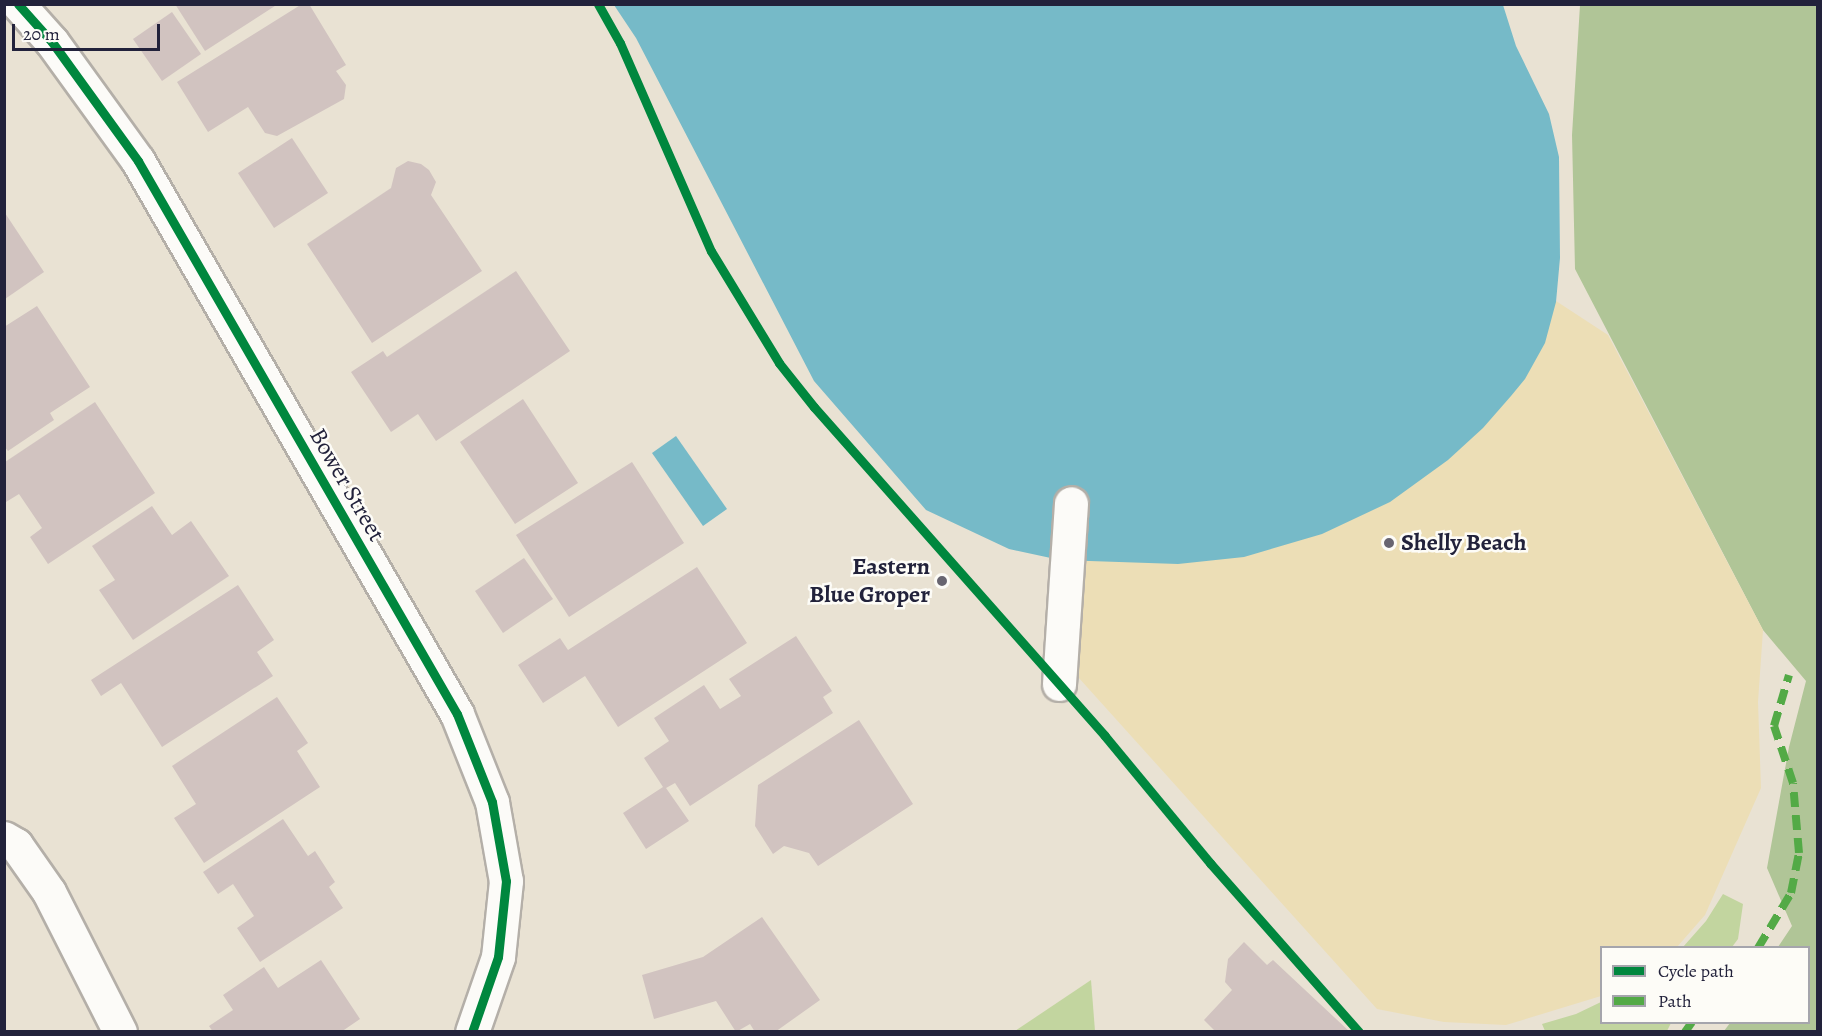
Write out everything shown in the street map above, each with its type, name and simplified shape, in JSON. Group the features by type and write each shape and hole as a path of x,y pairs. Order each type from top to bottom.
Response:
{"street":[{"name":"Bower Street","path":"18,4 52,42 138,161 457,714 492,802 506,881 498,957 472,1032"},
{"path":"1059,684 1071,503"},
{"path":"4,838 16,845 49,892 120,1032"}],"green space":[{"path":"1580,5 1817,5 1817,1031 1724,1031 1729,1024 1810,1024 1810,946 1779,946 1792,926 1767,868 1789,747 1806,681 1763,630 1575,269 1572,135"},
{"path":"1723,894 1743,904 1738,939 1733,946 1684,946 1706,921"},
{"path":"1091,980 1095,1031 1015,1031"},
{"path":"1600,1002 1600,1024 1670,1024 1667,1031 1545,1031 1542,1024 1576,1014"}],"sand":[{"name":"Shelly Beach","path":"1500,220 1556,301 1608,335 1763,630 1758,702 1761,788 1705,915 1678,946 1600,946 1600,996 1506,1025 1444,1022 1377,1009 1051,647 1068,456"}],"water":[{"path":"614,5 1503,5 1516,46 1549,114 1559,157 1560,258 1556,302 1545,343 1525,379 1511,396 1483,428 1448,460 1390,502 1322,534 1244,557 1178,564 1060,560 1009,549 926,510 814,381 636,38"},
{"path":"676,436 727,509 703,526 652,453"}],"building":[{"path":"175,4 278,4 205,51"},
{"path":"302,4 309,4 346,65 336,71 346,85 344,99 277,136 265,133 248,107 208,132 177,82"},
{"path":"172,12 201,54 162,81 133,39"},
{"path":"292,138 328,193 274,228 238,173"},
{"path":"408,161 421,164 429,170 436,182 431,195 482,271 372,343 307,244 391,188 396,168"},
{"path":"5,213 44,272 5,299"},
{"path":"516,271 570,351 436,441 418,414 391,432 351,372 383,351 387,357"},
{"path":"37,306 90,387 50,413 54,420 8,451 4,446 4,327"},
{"path":"523,399 578,483 515,524 460,442"},
{"path":"95,402 155,493 48,564 30,537 42,528 19,494 6,502 5,500 5,462"},
{"path":"632,462 684,543 569,617 516,535"},
{"path":"152,506 172,535 191,521 229,576 133,640 99,590 115,580 92,546"},
{"path":"524,558 553,599 503,633 475,591"},
{"path":"697,567 747,643 618,727 585,676 543,703 518,665 560,638 568,650"},
{"path":"238,585 274,640 257,652 273,676 162,747 121,683 101,696 91,680"},
{"path":"796,636 832,691 823,697 833,713 690,806 675,783 666,788 689,821 646,849 623,813 663,787 644,758 669,741 654,718 704,685 720,709 741,696 729,679"},
{"path":"277,697 308,743 297,751 320,787 204,863 174,818 196,804 172,766"},
{"path":"859,720 913,804 818,866 809,853 784,846 773,854 755,826 758,785"},
{"path":"283,819 308,856 315,851 335,882 329,887 343,908 260,962 237,928 254,916 233,884 218,894 203,872"},
{"path":"762,917 820,1000 775,1032 755,1032 750,1024 736,1032 716,1001 654,1019 642,975 703,957"},
{"path":"1244,942 1267,965 1273,960 1350,1032 1216,1032 1204,1020 1232,990 1225,982 1228,959"},
{"path":"321,960 360,1019 341,1032 213,1032 209,1026 233,1010 223,995 264,967 278,988"}],"marked path":[{"path":"1759,946 1791,893 1799,853 1793,783 1774,726 1789,675"},
{"path":"1685,1032 1691,1024"}],"cycle path":[{"path":"18,4 52,42 138,161 457,714 492,802 506,881 498,957 472,1032"},
{"path":"598,4 620,43 711,251 779,363 814,407 1105,736 1210,863 1359,1032"}],"place":[{"name":"Shelly Beach","path":"1389,543"},
{"name":"Eastern Blue Groper","path":"942,581"}]}
